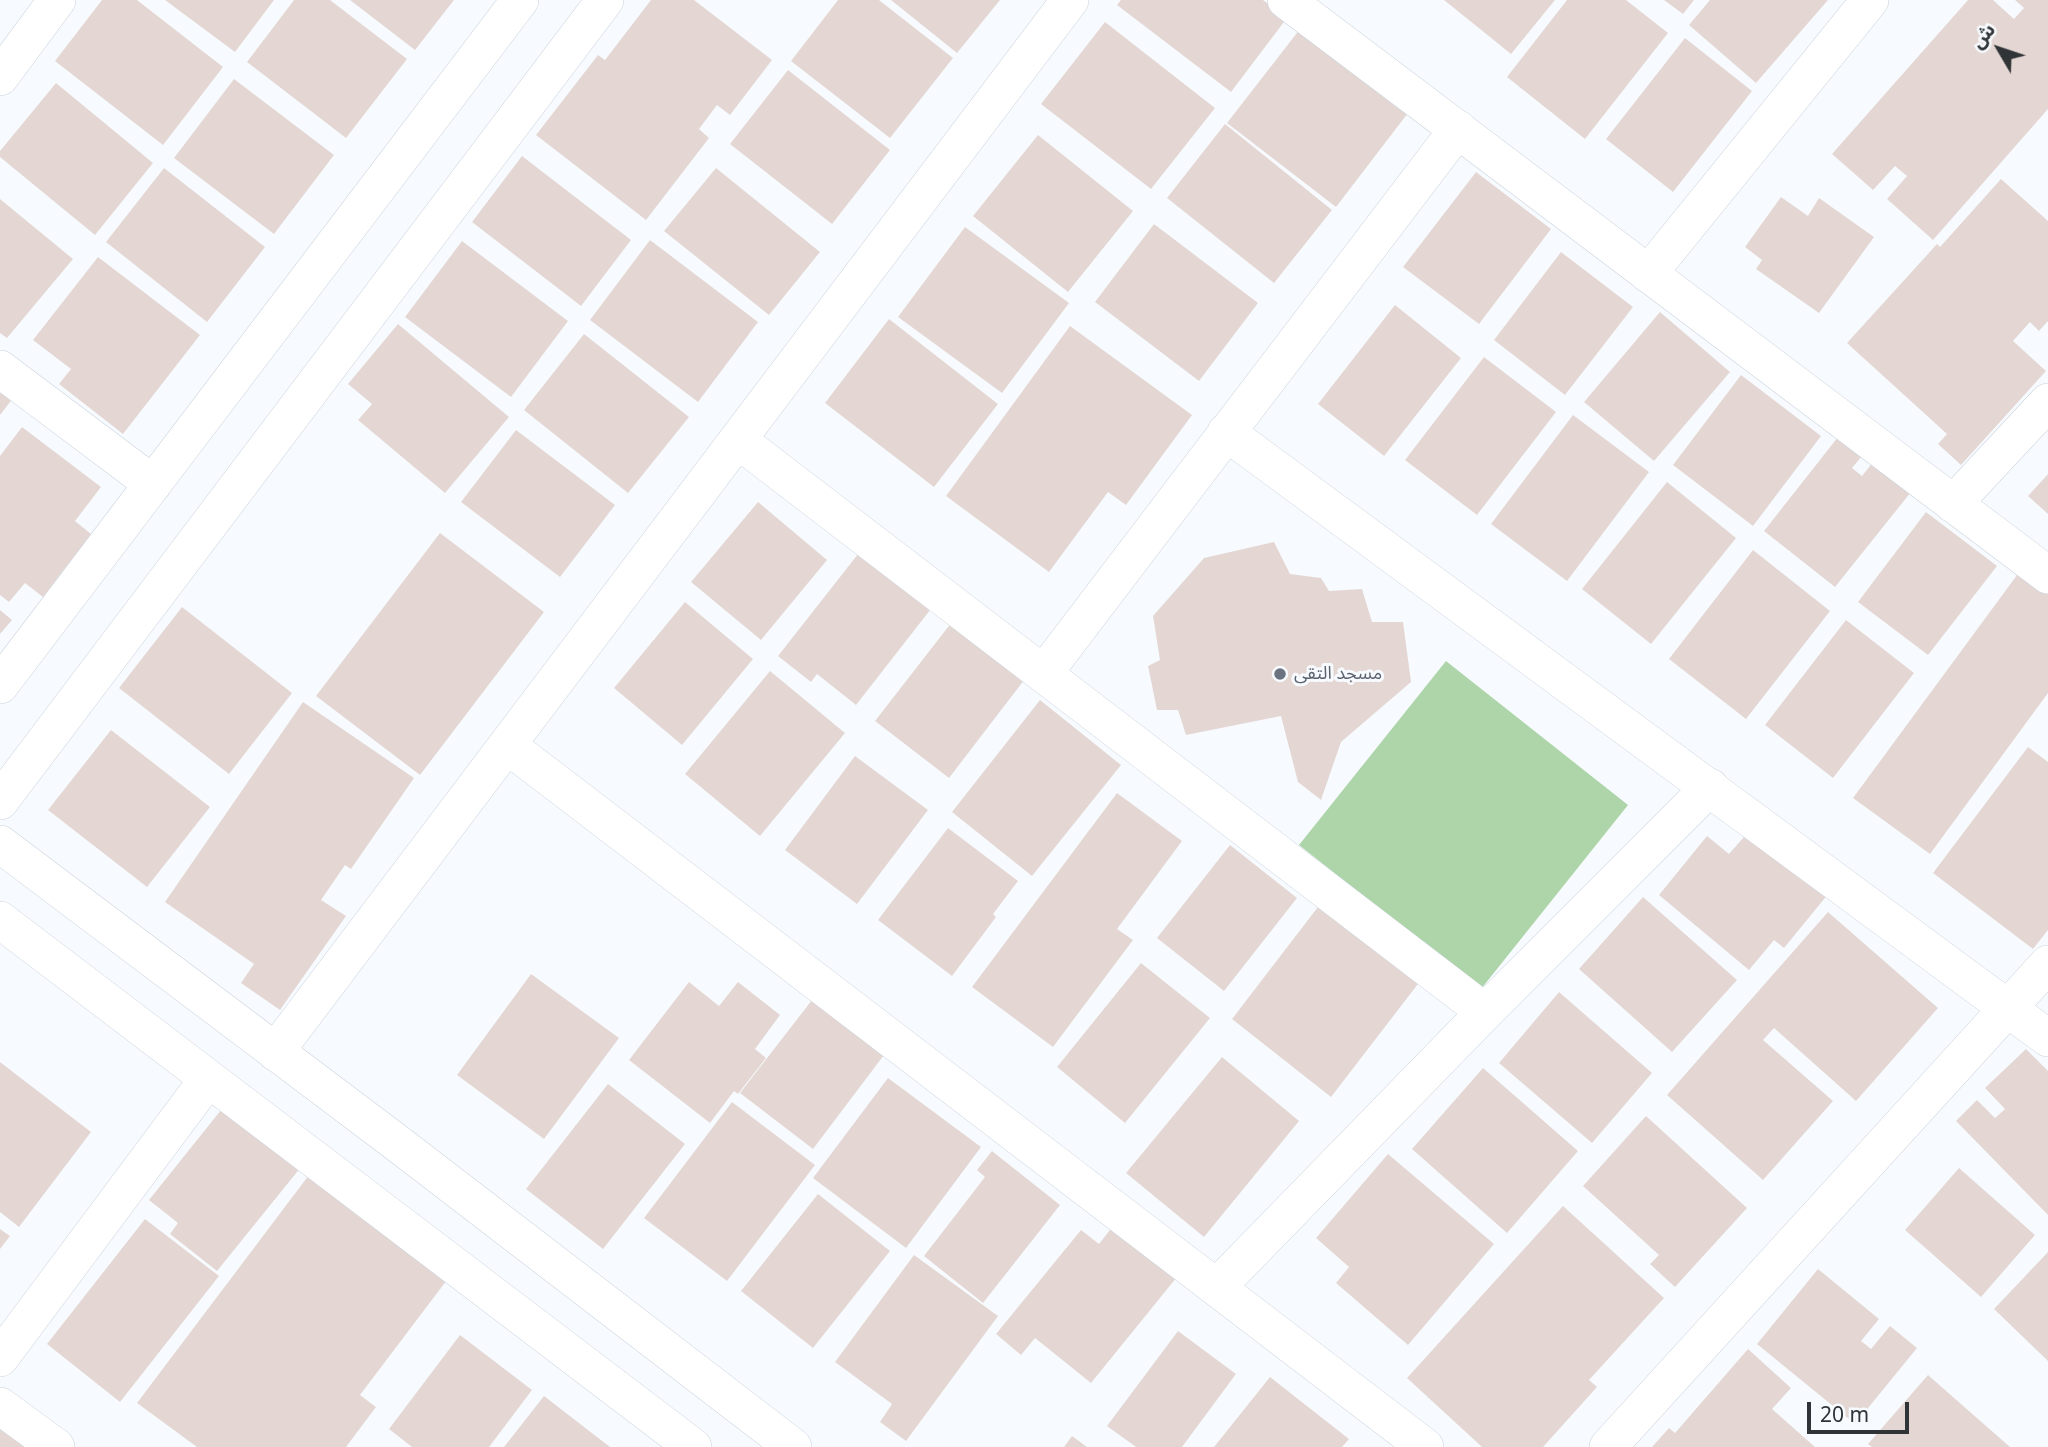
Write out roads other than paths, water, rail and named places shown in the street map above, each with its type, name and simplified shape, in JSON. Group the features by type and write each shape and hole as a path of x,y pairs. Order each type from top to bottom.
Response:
{"street":[{"path":"0,77 57,0"},
{"path":"0,685 520,0"},
{"path":"0,801 605,0"},
{"path":"275,1052 1070,0"},
{"path":"1286,0 2048,575"},
{"path":"1648,274 1870,0"},
{"path":"1044,673 1458,129"},
{"path":"0,369 153,484"},
{"path":"1954,504 2048,402"},
{"path":"1226,432 2048,1038"},
{"path":"737,440 1485,1012"},
{"path":"507,745 1425,1447"},
{"path":"1217,1287 1485,1012 1710,787"},
{"path":"0,844 793,1447"},
{"path":"0,920 693,1447"},
{"path":"1608,1447 2048,964"},
{"path":"0,1358 208,1079"},
{"path":"0,1406 57,1447"}],"place":[{"name":"مسجد التقى","path":"1280,674"}]}
